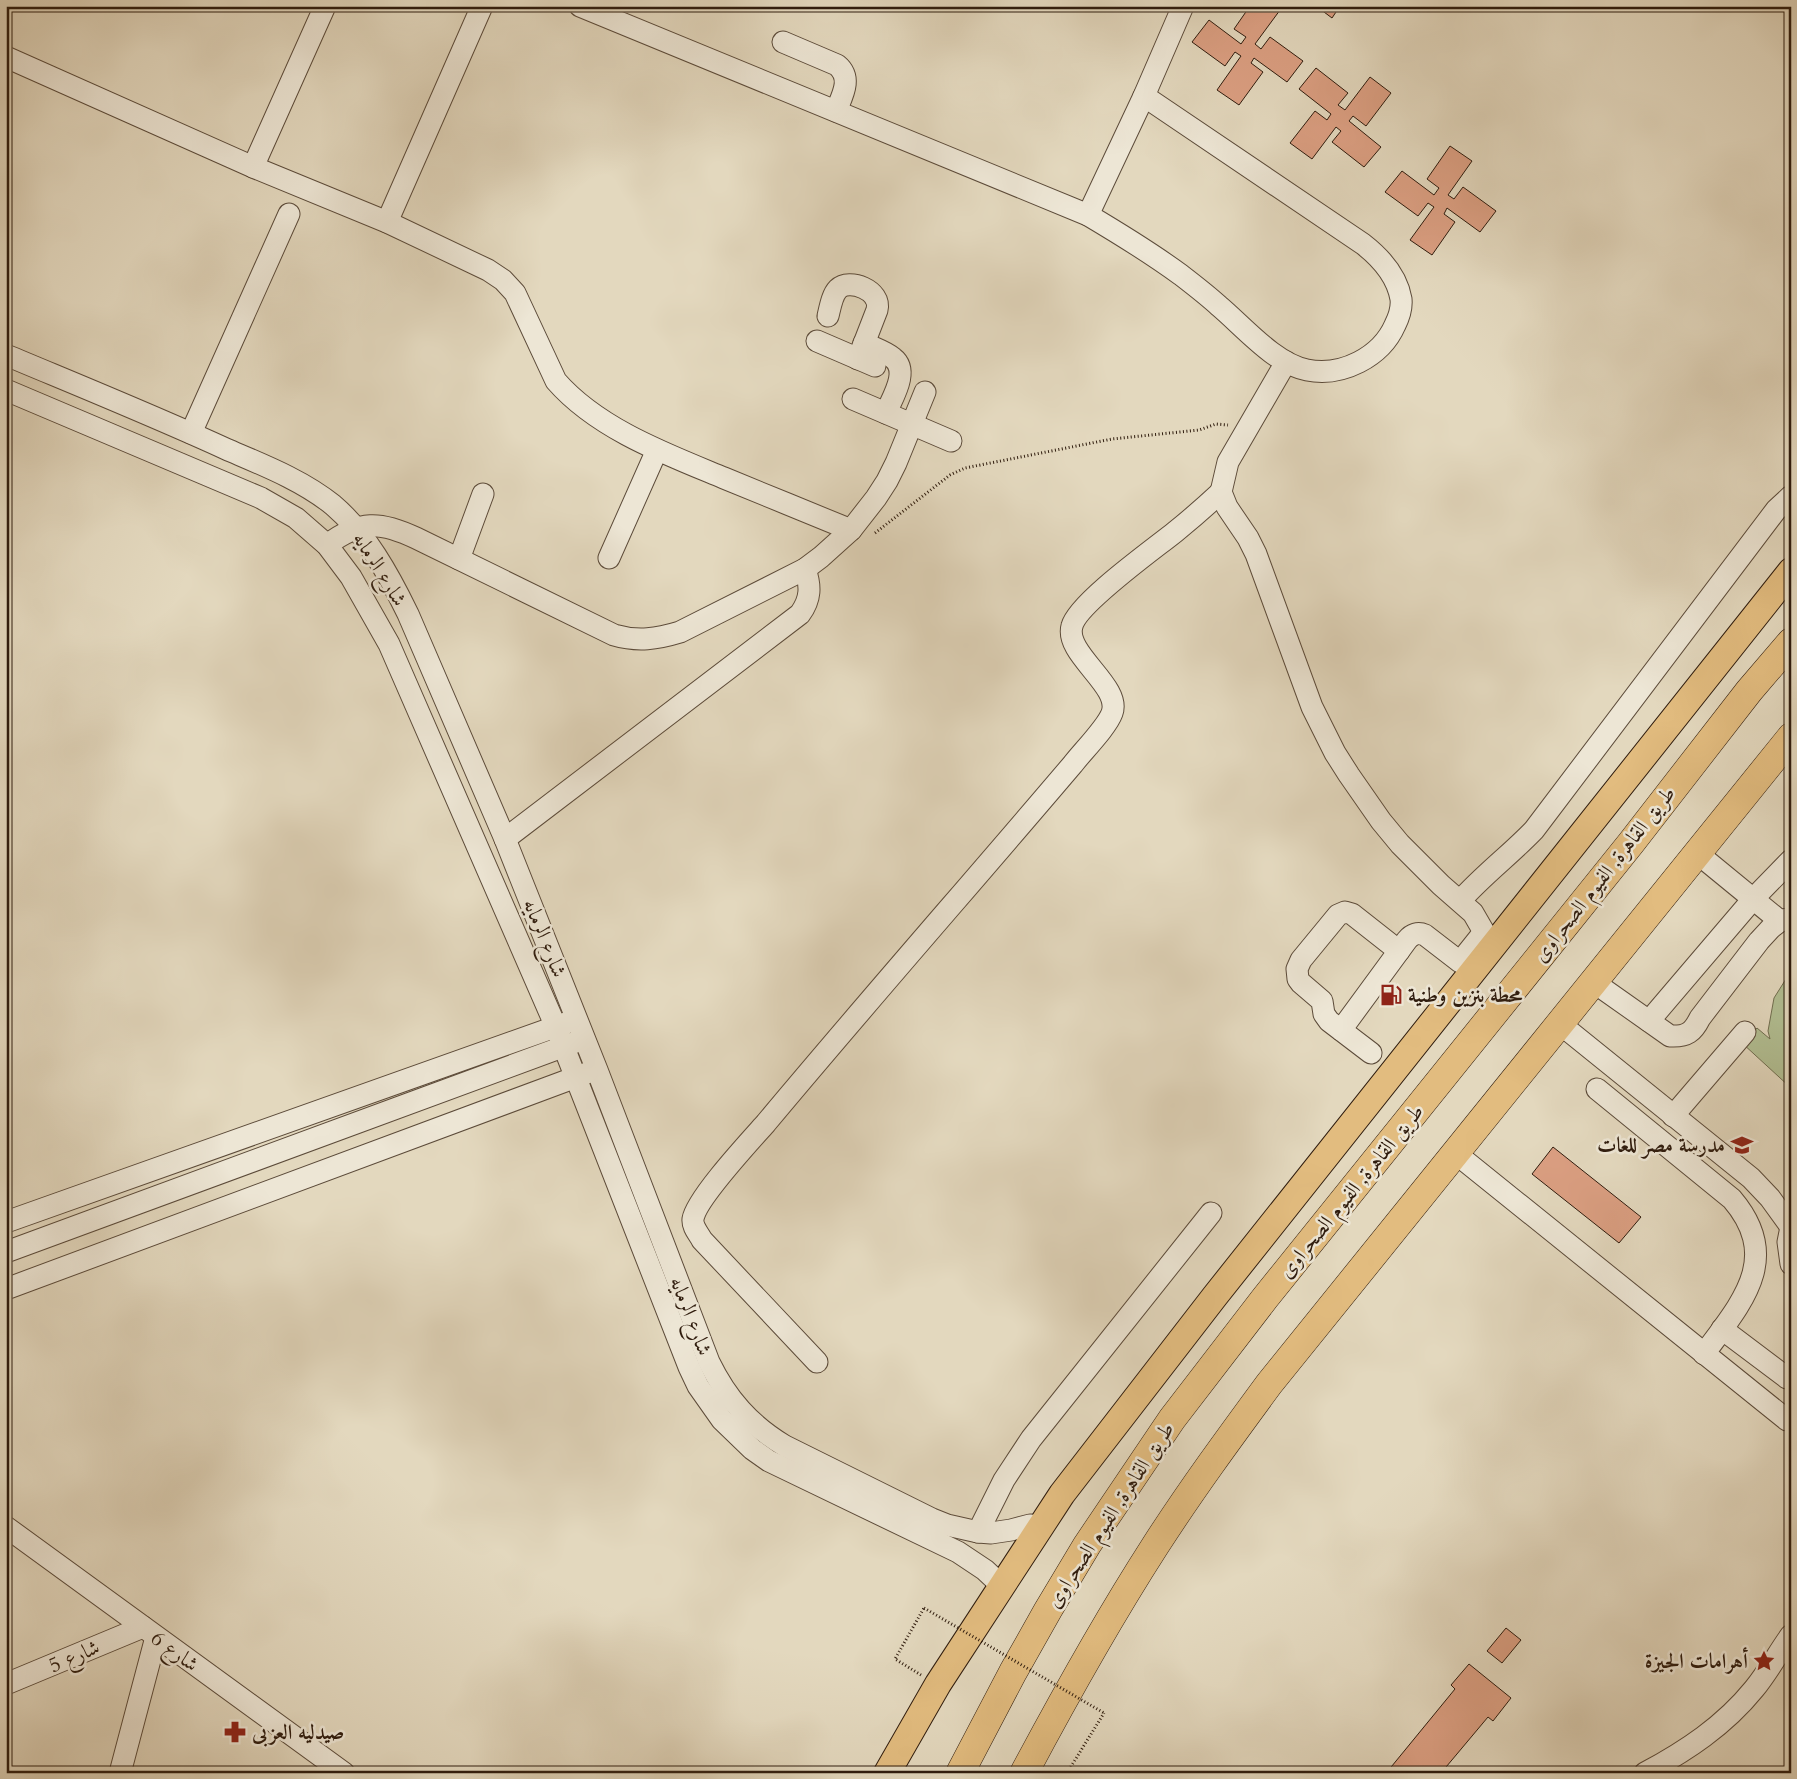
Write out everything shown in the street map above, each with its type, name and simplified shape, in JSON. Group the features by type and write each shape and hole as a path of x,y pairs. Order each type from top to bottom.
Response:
{"highway":[{"name":"طريق القاهرة, الفيوم الصحراوى","path":"960,1773 1012,1672 1048,1610 1108,1513 1172,1419 1271,1290 1631,843 1749,691 1791,642"},
{"path":"1024,1773 1100,1636 1155,1547 1212,1461 1268,1384 1791,737"}],"main road":[{"path":"887,1773 938,1684 1062,1494 1490,938 1791,571"}],"street":[{"path":"253,167 326,6"},
{"path":"387,222 482,6"},
{"path":"580,6 1088,215 1151,253 1180,274 1271,352 1286,362 1307,370 1326,371 1348,367 1365,360 1390,336 1399,317 1401,300 1395,280 1383,262 1363,244 1144,96"},
{"path":"1088,215 1144,96 1183,6"},
{"path":"783,42 842,68 846,83 836,112"},
{"path":"6,57 253,167 387,222 488,270 503,280 515,293 556,381 566,393 594,416 657,450 851,530"},
{"path":"191,433 289,214"},
{"path":"828,316 836,292 842,286 851,284 873,293 878,305 866,356"},
{"path":"817,341 866,356 891,356 900,368 900,378 886,413"},
{"name":"شارع الرمايه","path":"6,355 191,433 296,480 334,506 356,529 387,574 408,614 505,839 597,1070 709,1362 717,1379 740,1410 769,1436 828,1468 932,1519 960,1529 978,1532 1001,1532 1030,1525 1040,1526"},
{"path":"1286,362 1228,462 1221,492 1227,507 1256,554 1309,699 1335,753 1363,796 1400,844 1434,879 1473,913 1490,938 1460,962 1422,934 1414,934 1399,951 1341,1030"},
{"name":"شارع الرمايه","path":"6,390 261,498 296,518 327,545 340,560 365,599 400,665 556,1027 688,1367 698,1386 722,1420 747,1444 769,1461 938,1542 985,1570 1001,1585"},
{"path":"327,545 340,536 356,529 374,525 385,525 459,559 614,636 640,640 653,639 680,632 805,569 832,549 851,530 887,481 925,392"},
{"path":"853,399 951,441"},
{"path":"609,558 657,450"},
{"path":"818,1362 702,1240 694,1227 693,1220 698,1208 710,1189 775,1111 1073,764 1106,723 1114,706 1110,694 1073,642 1072,626 1082,610 1109,585 1221,492"},
{"path":"459,559 483,494"},
{"path":"1460,901 1534,830 1776,510 1791,496"},
{"path":"505,839 800,614 805,606 810,589 805,569"},
{"path":"1592,982 1670,1036 1678,1036 1694,1029 1700,1018 1759,941 1786,920 1754,899 1697,853"},
{"path":"1649,1021 1754,899 1791,860"},
{"path":"1372,1053 1326,1018 1321,999 1304,987 1298,979 1296,969 1301,960 1338,915 1344,912 1354,916 1399,951"},
{"path":"6,1222 577,1019"},
{"path":"1559,1023 1751,1178 1770,1198 1791,1227 1788,1242 1791,1264"},
{"path":"1673,1116 1746,1032"},
{"path":"6,1252 585,1040"},
{"path":"6,1289 597,1070"},
{"path":"1597,1089 1722,1190 1748,1220 1755,1245 1754,1272 1744,1296 1704,1354"},
{"path":"1454,1152 1787,1420"},
{"path":"978,1532 1004,1480 1030,1439 1211,1213"},
{"path":"1722,1329 1787,1378"},
{"name":"شارع 6","path":"6,1528 344,1773"},
{"path":"120,1773 149,1632"},
{"name":"شارع 5","path":"6,1684 149,1632"},
{"path":"1645,1773 1696,1743 1737,1709 1765,1675 1791,1635"}],"path":[{"path":"851,530 872,535 950,475 965,468 1112,439 1199,430 1216,424 1248,427"},
{"path":"938,1684 895,1659 924,1608 1104,1713 1067,1773"}],"green space":[{"path":"1791,971 1791,1088 1742,1043 1757,1028 1770,1039 1768,1031 1774,998"}],"building":[{"path":"1250,6 1283,6 1255,44 1261,49 1270,37 1303,61 1287,82 1254,58 1251,63 1263,72 1239,105 1217,90 1241,56 1235,52 1225,66 1192,42 1209,20 1241,44 1246,37 1234,29"},
{"path":"1316,6 1340,6 1332,18"},
{"path":"1316,68 1348,93 1338,105 1345,110 1370,77 1391,93 1366,126 1353,116 1349,121 1381,147 1364,167 1332,142 1341,131 1336,127 1312,159 1290,143 1315,111 1327,120 1331,114 1299,89"},
{"path":"1450,146 1472,161 1448,195 1454,199 1463,187 1496,211 1480,232 1447,208 1444,214 1455,222 1432,255 1410,240 1434,207 1428,203 1418,216 1385,192 1402,171 1434,195 1439,188 1427,179"},
{"path":"1553,1147 1641,1217 1619,1243 1532,1174"},
{"path":"1506,1628 1521,1640 1502,1663 1487,1651"},
{"path":"1469,1664 1511,1698 1493,1721 1488,1717 1441,1773 1388,1773 1455,1689 1451,1685"}],"place":[{"name":"محطة بنزين وطنية","path":"1391,995"},
{"name":"مدرسة مصر للغات","path":"1742,1145"},
{"name":"أهرامات الجيزة","path":"1764,1661"},
{"name":"صيدليه العزبى","path":"235,1732"}]}
